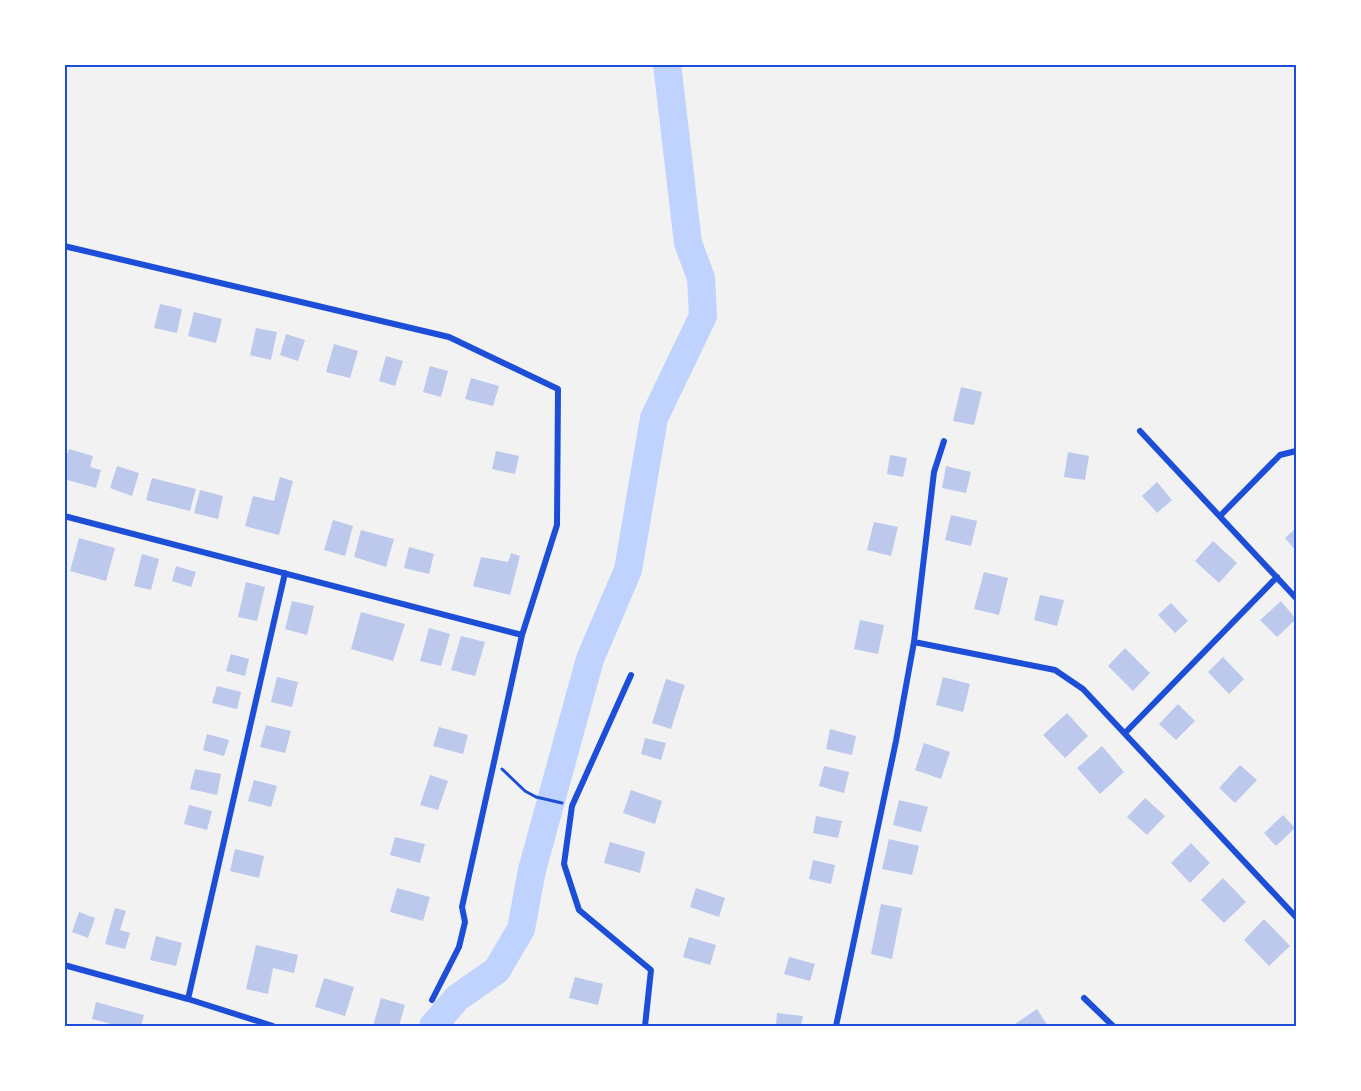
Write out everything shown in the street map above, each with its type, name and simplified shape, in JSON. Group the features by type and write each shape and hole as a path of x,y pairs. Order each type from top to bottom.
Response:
{"street":[{"path":"64,246 449,337 558,389 557,525 522,635 462,907 465,922 459,947 432,1000"},
{"path":"1140,431 1296,598"},
{"path":"836,1026 896,741 914,642 934,472 944,441"},
{"path":"1220,516 1280,455 1296,451"},
{"path":"64,516 522,635"},
{"path":"188,999 285,573"},
{"path":"1125,733 1277,577"},
{"path":"914,642 1055,670 1083,689 1296,917"},
{"path":"631,675 572,806 564,864 579,910 651,970 645,1026"},
{"path":"64,965 188,999 273,1026"},
{"path":"1084,998 1113,1026"}],"path":[{"path":"494,761 525,791 536,797 558,802"}],"building":[{"path":"160,304 182,309 177,333 154,328"},
{"path":"194,312 222,319 216,343 188,336"},
{"path":"256,328 277,332 271,360 250,355"},
{"path":"286,334 305,340 298,361 280,355"},
{"path":"334,344 358,351 350,378 326,372"},
{"path":"386,356 403,361 395,386 379,381"},
{"path":"430,366 448,371 441,397 423,392"},
{"path":"471,378 499,386 493,406 465,399"},
{"path":"961,387 982,392 974,425 953,421"},
{"path":"69,449 93,456 90,467 101,470 96,488 64,479 64,464"},
{"path":"496,451 519,456 515,474 492,469"},
{"path":"1068,452 1089,456 1085,480 1064,477"},
{"path":"890,455 907,458 903,477 887,474"},
{"path":"117,466 139,473 132,496 110,488"},
{"path":"946,466 971,472 966,493 942,488"},
{"path":"280,477 293,481 279,535 245,526 253,496 274,501"},
{"path":"152,478 196,489 190,511 146,500"},
{"path":"1157,482 1172,500 1157,513 1142,496"},
{"path":"200,490 223,496 218,519 194,513"},
{"path":"951,515 977,521 971,546 945,540"},
{"path":"333,520 353,526 345,556 324,550"},
{"path":"874,522 898,527 891,556 867,550"},
{"path":"1296,528 1296,551 1285,538"},
{"path":"361,530 394,539 386,567 354,557"},
{"path":"79,538 115,548 106,581 70,571"},
{"path":"1213,541 1237,563 1219,583 1195,561"},
{"path":"409,547 434,554 429,574 404,568"},
{"path":"511,553 520,556 510,595 473,586 481,557 508,562"},
{"path":"142,554 159,559 151,590 134,586"},
{"path":"176,566 196,572 191,587 172,581"},
{"path":"984,572 1008,578 999,615 974,609"},
{"path":"246,582 265,587 257,621 238,617"},
{"path":"1040,595 1064,600 1057,626 1034,620"},
{"path":"292,601 314,606 307,635 285,629"},
{"path":"1281,601 1296,619 1277,637 1260,620"},
{"path":"1171,603 1188,621 1175,633 1158,615"},
{"path":"361,612 405,624 393,661 351,649"},
{"path":"860,620 884,625 878,654 854,649"},
{"path":"429,628 450,634 441,666 420,661"},
{"path":"461,636 485,642 475,676 451,670"},
{"path":"1125,648 1150,673 1133,691 1108,666"},
{"path":"231,654 249,659 245,676 226,671"},
{"path":"1223,657 1244,679 1229,694 1208,672"},
{"path":"277,677 298,682 292,707 271,702"},
{"path":"943,677 970,684 963,712 936,705"},
{"path":"666,679 685,685 671,729 652,723"},
{"path":"217,686 241,692 237,709 212,703"},
{"path":"1178,704 1195,721 1176,740 1159,724"},
{"path":"1067,713 1088,736 1065,758 1043,735"},
{"path":"266,725 291,731 285,753 260,747"},
{"path":"439,727 468,735 463,754 433,746"},
{"path":"830,729 856,736 852,755 826,749"},
{"path":"207,734 229,740 224,756 203,750"},
{"path":"645,738 666,743 661,760 641,754"},
{"path":"924,743 950,752 941,779 915,770"},
{"path":"1102,746 1124,772 1100,794 1077,768"},
{"path":"1240,765 1257,780 1235,803 1219,788"},
{"path":"824,766 849,772 844,793 819,786"},
{"path":"195,769 221,774 217,795 190,789"},
{"path":"430,775 448,781 438,810 420,805"},
{"path":"254,780 277,786 271,807 248,801"},
{"path":"631,790 662,801 655,824 623,813"},
{"path":"1145,798 1165,816 1147,835 1127,817"},
{"path":"899,800 928,807 921,832 893,825"},
{"path":"189,805 212,811 207,830 184,824"},
{"path":"1283,815 1295,828 1276,846 1264,833"},
{"path":"816,816 842,821 838,838 813,833"},
{"path":"395,837 425,844 420,863 390,855"},
{"path":"889,839 919,846 912,875 882,869"},
{"path":"610,842 645,852 640,873 604,863"},
{"path":"1191,843 1210,863 1190,883 1171,863"},
{"path":"235,849 264,856 259,878 230,871"},
{"path":"813,860 835,865 831,884 809,879"},
{"path":"1223,878 1246,902 1224,923 1201,900"},
{"path":"397,888 430,897 423,921 390,912"},
{"path":"696,888 725,898 719,917 690,907"},
{"path":"881,904 902,908 892,959 871,954"},
{"path":"115,908 126,911 120,930 130,933 125,949 105,944"},
{"path":"79,912 95,918 88,938 72,932"},
{"path":"1264,919 1290,946 1269,966 1244,940"},
{"path":"156,936 182,943 176,966 150,960"},
{"path":"689,937 716,945 710,965 683,957"},
{"path":"256,945 298,955 294,973 273,968 268,994 246,989"},
{"path":"789,957 815,964 810,981 784,974"},
{"path":"575,977 603,984 598,1005 569,998"},
{"path":"324,978 354,987 345,1016 315,1007"},
{"path":"381,998 405,1005 399,1026 373,1026"},
{"path":"96,1002 144,1015 141,1026 119,1026 92,1019"},
{"path":"1037,1009 1048,1026 1017,1026 1015,1024"},
{"path":"777,1013 803,1016 801,1026 776,1026"}],"waterway":[{"path":"433,1026 457,998 497,970 521,929 532,870 590,659 628,570 654,418 703,316 701,278 688,243 667,64"}]}
